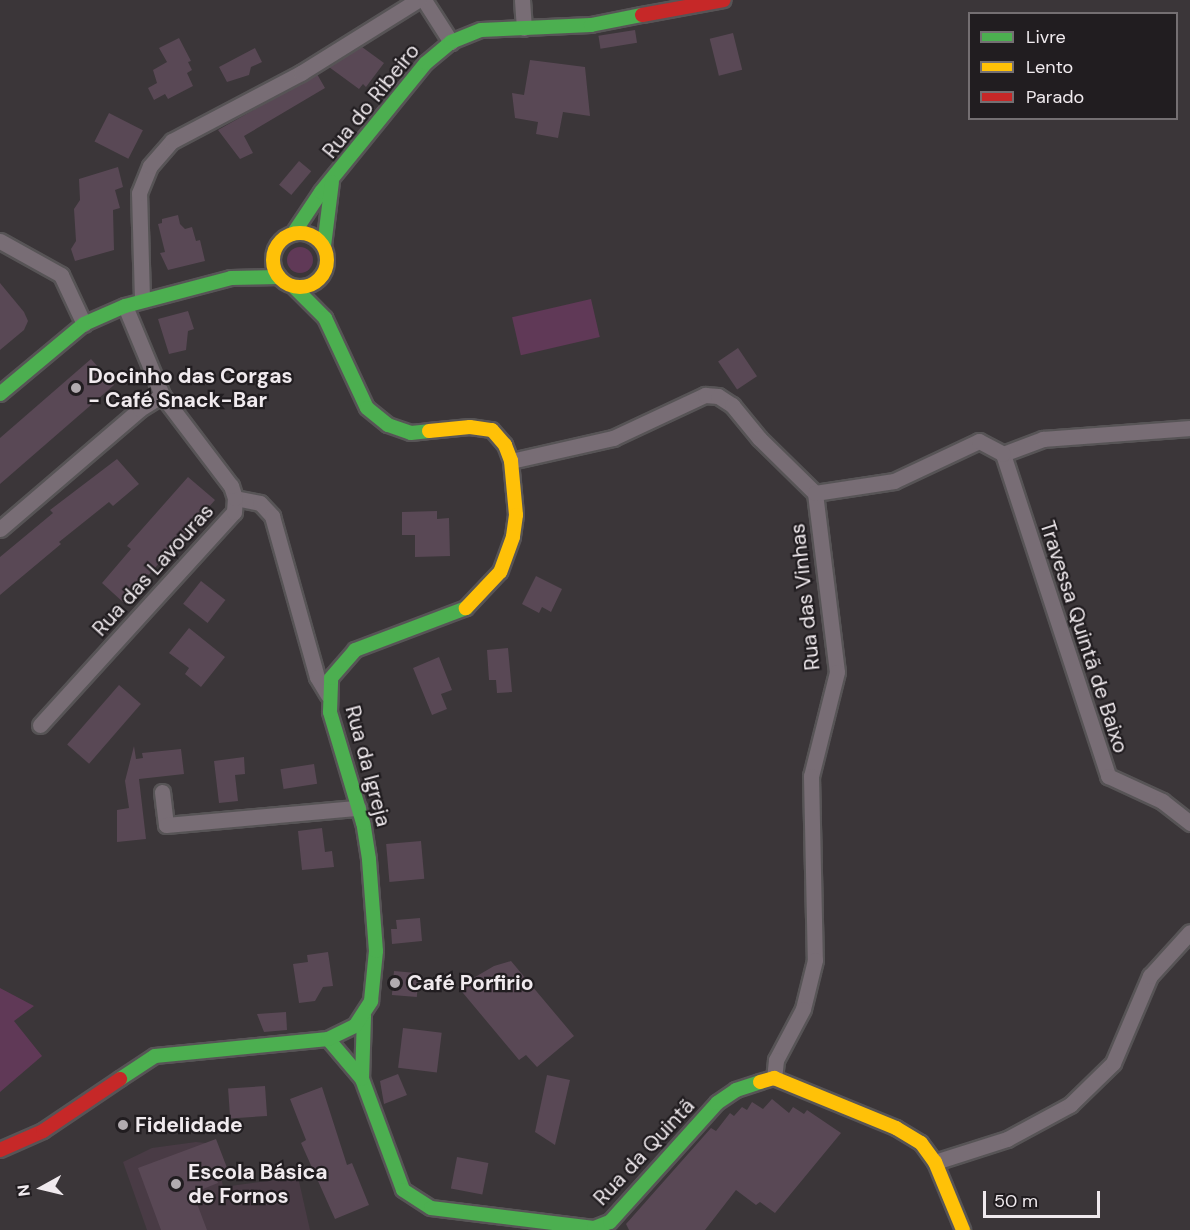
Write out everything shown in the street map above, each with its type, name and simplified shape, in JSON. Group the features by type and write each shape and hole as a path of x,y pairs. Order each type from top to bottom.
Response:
{"main road":[{"name":"Rua do Ribeiro","path":"293,234 321,192 332,182 426,63 451,42 481,30 591,25 724,0"},
{"name":"Rua do Ribeiro","path":"324,246 332,182"},
{"path":"0,394 84,324 142,299 231,278 279,277 294,287 313,285 325,272 324,246 310,235 293,234 274,252 231,278"},
{"path":"274,252 279,277"},
{"name":"Rua da Igreja","path":"324,318 325,272"},
{"name":"Rua da Igreja","path":"294,287 324,318 367,408 388,425 411,433 470,427 492,430 505,445 511,461 516,515 513,537 500,572 488,587 468,607 449,617 356,650 331,678 328,695 369,859 376,951 371,1001 364,1016"},
{"path":"0,1150 43,1131 155,1056 328,1039 342,1035 364,1016"},
{"name":"Rua da Quintã","path":"362,1079 364,1016"},
{"name":"Rua da Quintã","path":"328,1039 362,1079 394,1170 404,1190 416,1201 431,1208 594,1228 610,1222 717,1103 736,1090 774,1078"},
{"path":"774,1078 896,1128 921,1143 935,1161 963,1230"}],"street":[{"path":"142,299 140,193 150,166 172,141 301,73 418,0"},
{"path":"424,0 451,42"},
{"path":"522,0 524,28"},
{"path":"0,241 61,275 84,324"},
{"name":"Rua das Lavouras","path":"40,725 234,512 236,498 231,486 162,395 125,306"},
{"path":"0,529 140,409 162,395"},
{"name":"Rua das Vinhas","path":"511,461 613,438 705,395 718,396 732,405 759,438 814,493 837,672 811,776 816,960 803,1008 776,1060 774,1078"},
{"path":"814,493 894,481 979,441 1003,454 1043,439 1190,428"},
{"name":"Travessa Quintã de Baixo","path":"1003,454 1108,776 1162,801 1190,823"},
{"path":"236,498 260,503 272,516 317,677 328,695"},
{"path":"162,792 166,825 358,808"},
{"path":"935,1161 1007,1139 1070,1105 1113,1063 1150,976 1190,932"}],"shaded area":[{"path":"300,247 309,251 313,260 309,269 300,273 291,269 287,260 291,251"},
{"path":"591,299 600,337 521,355 512,317"},
{"path":"0,988 34,1006 14,1021 42,1056 0,1092"},
{"name":"Escola Básica de Fornos","path":"196,1142 215,1144 223,1187 298,1177 310,1230 147,1230 123,1162 152,1148"}],"building":[{"path":"635,30 637,43 600,49 598,36"},
{"path":"733,33 742,70 719,76 710,39"},
{"path":"179,38 191,61 188,62 192,70 187,73 193,86 168,99 165,94 154,100 148,88 157,83 153,70 167,62 159,48"},
{"path":"362,47 384,63 366,87 363,84 359,89 329,67"},
{"path":"255,48 262,62 251,67 249,75 227,82 219,67"},
{"path":"530,60 585,67 590,116 563,112 558,138 536,134 538,122 515,118 512,93 524,95"},
{"path":"317,74 325,88 244,136 253,153 240,159 218,130"},
{"path":"109,113 143,130 128,159 94,142"},
{"path":"299,161 311,171 291,195 279,185"},
{"path":"118,167 123,187 115,190 120,208 113,210 114,250 75,261 71,249 76,241 74,209 80,200 79,179"},
{"path":"178,215 180,224 185,229 192,227 196,241 200,240 205,261 168,270 160,253 165,252 158,224 162,223 162,219"},
{"path":"0,283 24,312 28,321 24,330 0,350"},
{"path":"188,311 194,329 188,331 186,350 169,354 158,319"},
{"path":"738,348 757,376 737,390 718,361"},
{"path":"91,359 114,385 0,484 0,438"},
{"path":"117,459 139,484 113,506 109,502 59,542 61,544 0,595 0,557 53,513 50,510"},
{"path":"188,477 215,500 124,603 102,583 131,549 127,546"},
{"path":"437,511 437,519 449,518 450,556 415,557 415,535 402,535 402,512"},
{"path":"536,576 562,589 551,612 542,607 539,613 522,604"},
{"path":"201,581 225,600 208,623 183,604"},
{"path":"189,628 225,657 201,687 185,674 189,668 169,653"},
{"path":"508,648 512,692 497,693 496,680 489,680 487,650"},
{"path":"439,657 452,690 441,694 447,709 432,715 413,668"},
{"path":"119,685 141,704 89,764 67,745"},
{"path":"134,746 136,759 143,758 142,753 181,749 184,774 139,779 146,839 117,842 117,810 129,808 125,781"},
{"path":"244,757 245,774 235,775 238,801 219,803 214,761"},
{"path":"314,764 317,784 284,789 280,769"},
{"path":"322,828 325,852 332,851 334,867 302,870 298,831"},
{"path":"421,841 424,879 389,882 386,844"},
{"path":"420,918 422,941 392,944 391,929 397,929 396,920"},
{"path":"328,952 333,986 323,987 315,1001 299,1003 293,964 308,962 307,955"},
{"path":"511,961 574,1036 537,1067 526,1055 519,1060 458,987 494,966"},
{"path":"394,971 419,973 417,997 392,995"},
{"path":"286,1012 287,1030 264,1032 257,1014"},
{"path":"403,1028 442,1033 437,1072 398,1068"},
{"path":"398,1074 407,1095 384,1104 380,1081"},
{"path":"547,1075 570,1080 555,1145 535,1132"},
{"path":"265,1086 267,1116 230,1119 228,1089"},
{"path":"322,1087 347,1165 352,1163 369,1205 335,1219 301,1143 306,1140 290,1099"},
{"path":"772,1099 789,1113 793,1107 804,1114 807,1110 841,1133 775,1213 760,1202 756,1205 736,1190 705,1230 629,1230 626,1224 711,1128 716,1131 730,1113 734,1116 742,1107 747,1110 752,1102 763,1109"},
{"path":"216,1139 229,1173 216,1178 218,1183 193,1193 207,1230 161,1230 138,1168"},
{"path":"457,1157 488,1163 482,1195 451,1188"}],"traffic: fast":[{"path":"293,234 321,192 426,63 451,42 481,30 591,25 642,15"},
{"path":"324,246 332,182"},
{"path":"0,394 84,324 125,306 231,278 279,277"},
{"path":"294,287 325,318 367,408 388,425 411,433 429,431"},
{"path":"120,1079 155,1056 328,1039 355,1026 371,1001 376,951 369,859 363,823 330,712 331,678 355,650 466,608"},
{"path":"364,1016 362,1079 403,1190 431,1208 594,1228 610,1222 717,1103 736,1090 760,1082"},
{"path":"328,1039 362,1079"}],"traffic: slow":[{"path":"295,233 305,233 315,237 323,245 327,260 323,275 315,283 305,287 295,287 285,283 277,275 273,265 273,255 277,245 285,237 295,233"},
{"path":"429,431 470,427 492,430 505,445 511,461 516,515 513,537 500,572 466,608"},
{"path":"760,1082 774,1078 896,1128 921,1143 935,1162 963,1230"}],"traffic: jam":[{"path":"642,15 724,0"},
{"path":"0,1150 43,1131 120,1079"}],"place":[{"name":"Docinho das Corgas - Café Snack-Bar","path":"76,388"},
{"name":"Café Porfirio","path":"395,983"},
{"name":"Fidelidade","path":"123,1125"},
{"name":"Escola Básica de Fornos","path":"176,1184"}]}
